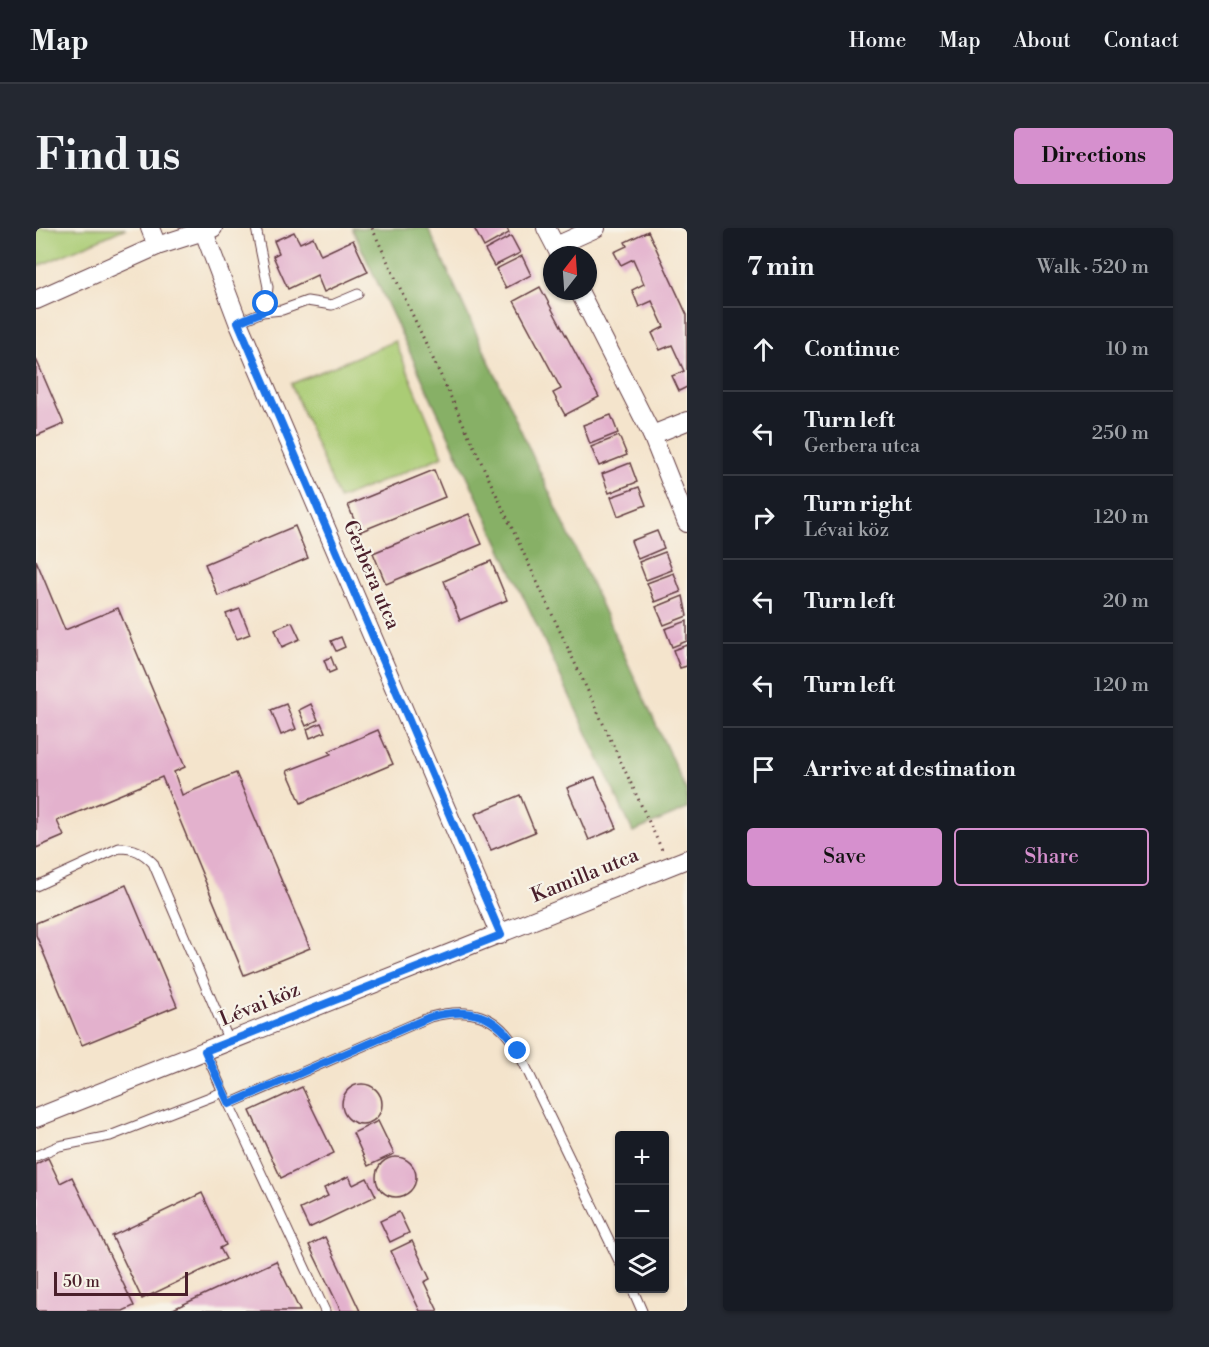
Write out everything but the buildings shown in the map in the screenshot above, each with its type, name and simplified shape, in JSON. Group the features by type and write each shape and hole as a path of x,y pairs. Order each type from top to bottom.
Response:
{"street":[{"path":"150,228 157,246"},
{"path":"546,228 556,246"},
{"path":"565,246 596,228"},
{"path":"36,300 157,246 209,230"},
{"name":"Gerbera utca","path":"209,230 238,322 501,935"},
{"path":"584,300 652,435 687,523"},
{"path":"652,435 687,421"},
{"name":"Kamilla utca","path":"501,935 687,860"},
{"name":"Lévai köz","path":"36,1119 501,935"}],"lane":[{"path":"256,228 268,287 266,304 262,312"},
{"path":"238,322 262,312 282,310 307,301 332,305 358,294"},
{"path":"36,886 119,848 133,848 144,854 153,863 230,1041"},
{"path":"229,1104 430,1017 464,1011 482,1016 510,1037 518,1051 615,1253"},
{"path":"205,1051 325,1311"},
{"path":"36,1156 60,1146 110,1136 223,1092"},
{"path":"634,1293 642,1311"}],"path":[{"path":"372,228 669,866"}],"green space":[{"path":"36,228 126,228 36,267"},
{"path":"352,228 428,228 687,792 687,809 633,832"},
{"path":"395,341 443,456 339,499 291,384"}],"route":[{"path":"266,304 262,312 238,322 501,935 205,1051 229,1104 430,1017 448,1012 464,1011 482,1016 510,1037 518,1051"}]}
